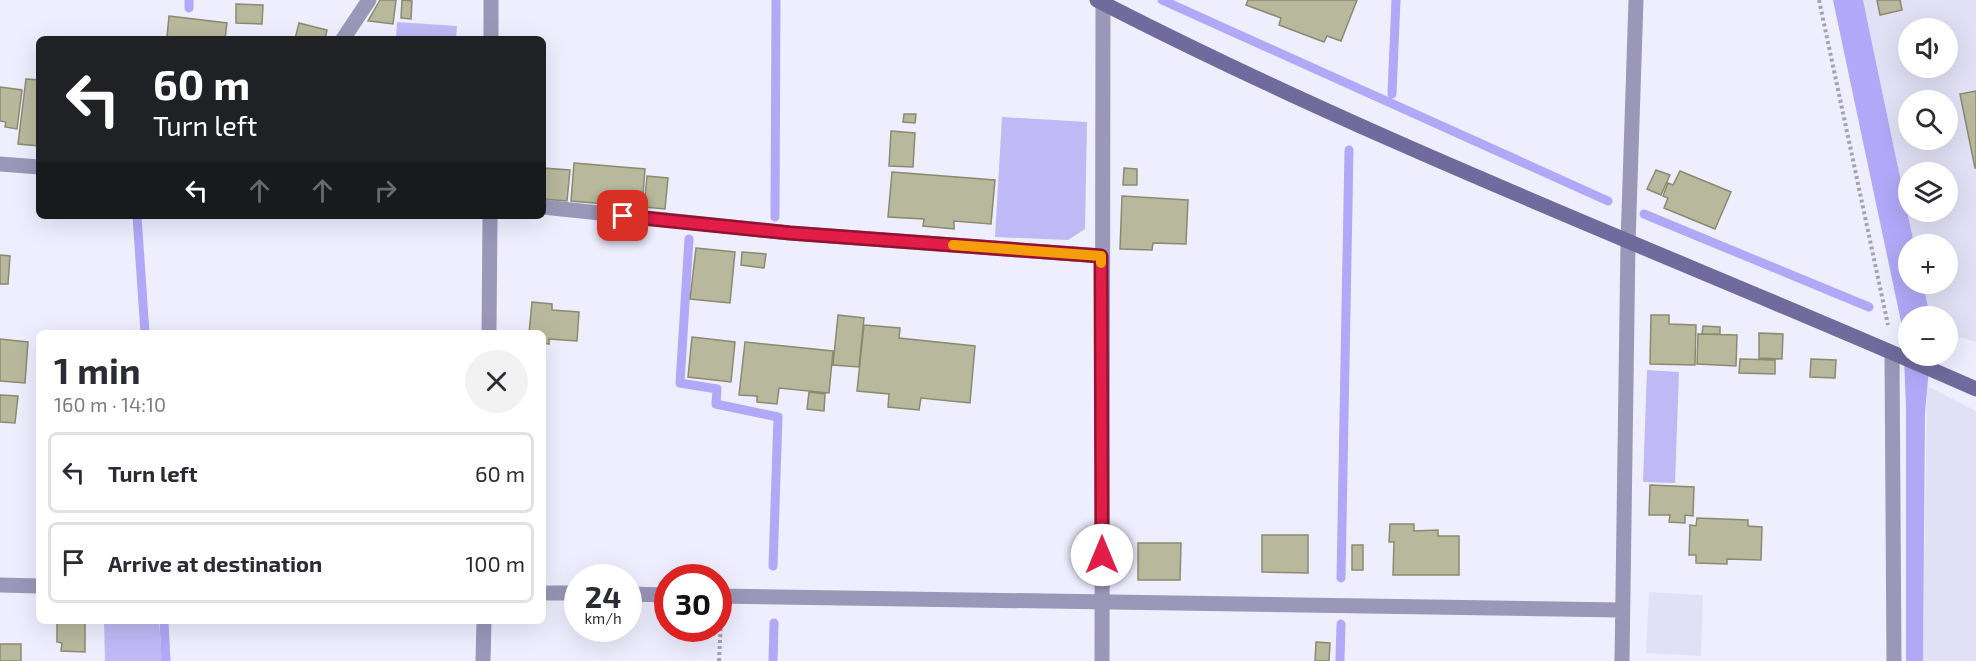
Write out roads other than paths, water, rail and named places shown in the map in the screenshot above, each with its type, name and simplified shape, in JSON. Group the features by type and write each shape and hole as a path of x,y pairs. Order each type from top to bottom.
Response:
{"street":[{"path":"345,36 369,0"},
{"path":"491,0 491,36"},
{"path":"1622,661 1628,243 1636,0"},
{"path":"1102,661 1101,1 1249,76 1628,243 1976,389"},
{"path":"0,164 36,167"},
{"path":"546,207 790,233 1101,256"},
{"path":"489,330 490,219"},
{"path":"1892,355 1894,661"},
{"path":"0,585 36,586"},
{"path":"546,593 564,593"},
{"path":"732,596 1622,610"},
{"path":"483,661 484,624"}],"waterway":[{"path":"189,0 189,8"},
{"path":"775,217 776,0"},
{"path":"1162,0 1608,201"},
{"path":"1392,94 1396,0"},
{"path":"1341,578 1349,150"},
{"path":"1644,214 1869,307"},
{"path":"137,219 145,330"},
{"path":"689,239 680,383 717,389 716,404 778,417 773,566"},
{"path":"773,661 774,623"},
{"path":"164,624 166,661"},
{"path":"1340,661 1341,624"}]}
